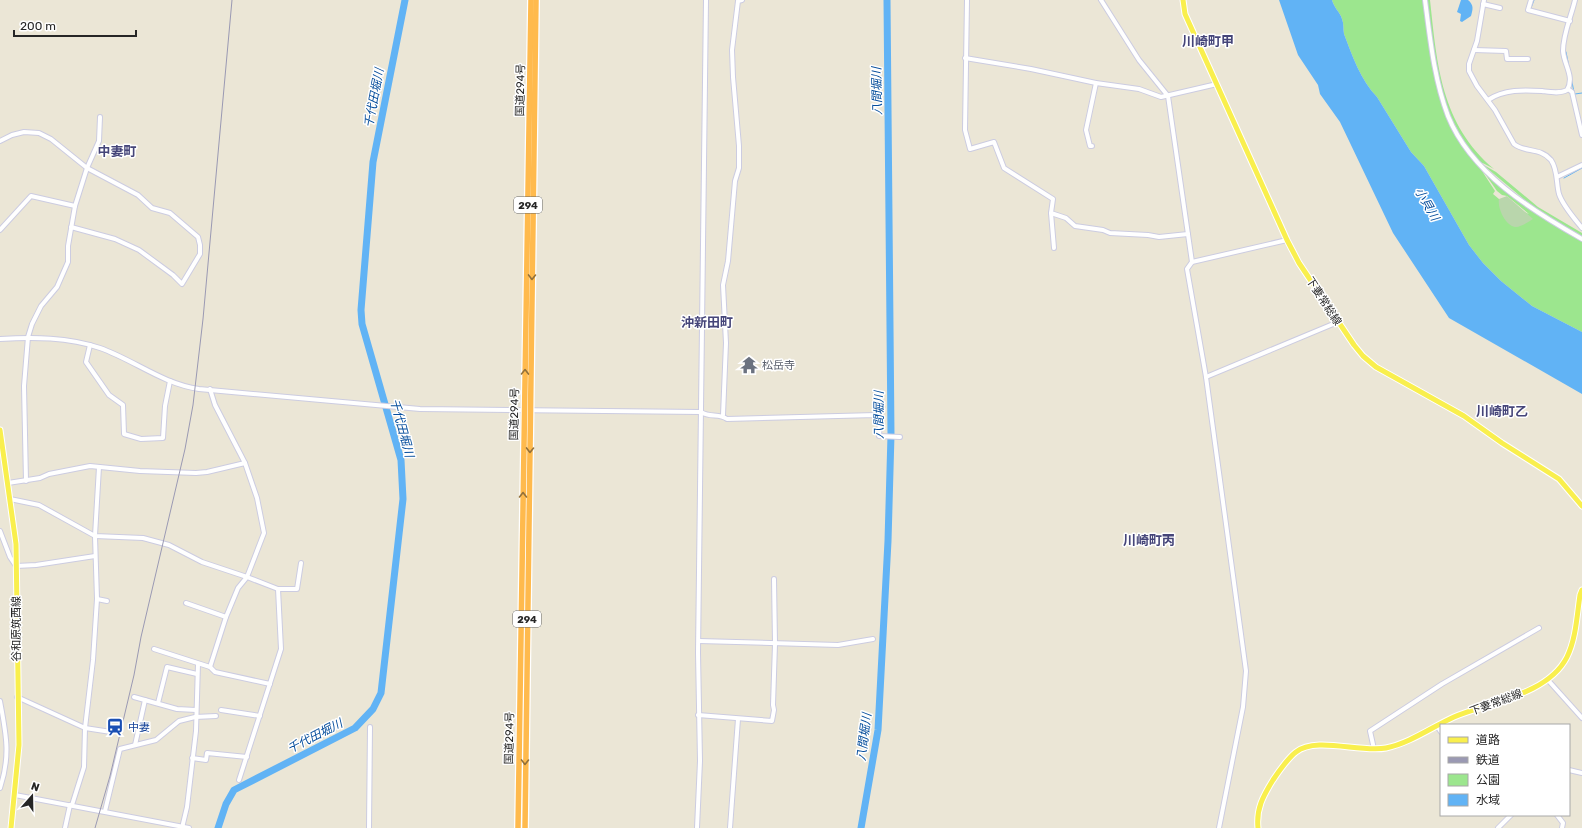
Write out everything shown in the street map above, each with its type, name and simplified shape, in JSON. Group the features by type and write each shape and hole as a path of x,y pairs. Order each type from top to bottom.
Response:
{"highway":[{"name":"国道294号","path":"518,828 531,0"},
{"name":"国道294号","path":"525,828 536,0"}],"main road":[{"name":"下妻常総線","path":"1183,0 1185,14 1287,240 1299,263 1338,322 1363,356 1376,367 1464,416 1502,443 1551,473 1567,487 1582,506"},
{"name":"谷和原筑西線","path":"0,430 10,499 16,566 19,745 11,828"},
{"name":"下妻常総線","path":"1441,724 1456,716 1517,696 1547,679 1563,664 1571,647 1582,590"},
{"name":"下妻常総線","path":"1258,828 1257,812 1261,801 1277,774 1296,752 1313,746 1374,749 1402,744 1440,724"}],"street":[{"path":"697,828 700,761 698,715 698,641 706,0"},
{"path":"722,415 726,343 723,285 728,261 734,188 739,168 739,146 732,50 738,1 742,0"},
{"path":"968,0 965,58 965,130 970,149 994,142 1004,168 1053,199 1051,213 1054,248"},
{"path":"1101,0 1139,60 1168,96 1192,262"},
{"path":"1425,0 1438,81 1448,114 1460,138 1478,162 1510,190 1538,213 1582,239"},
{"path":"1531,0 1528,10 1570,21"},
{"path":"1488,100 1499,94 1522,90 1553,92 1566,91 1570,77 1563,51 1566,32 1575,0"},
{"path":"1500,8 1484,2 1477,41 1469,64 1469,70 1477,86 1495,110 1514,144 1519,147 1542,153 1551,161 1557,176 1561,199 1581,228"},
{"path":"1474,50 1506,51 1507,59 1528,59"},
{"path":"965,58 1031,68 1096,83 1139,89 1161,97 1217,84"},
{"path":"1092,146 1090,146 1086,130 1096,83"},
{"path":"1568,88 1572,92 1582,135"},
{"path":"26,481 24,386 28,337 32,324 41,306 57,287 68,262 71,227 75,206 87,168 99,141 100,117"},
{"path":"0,141 12,135 24,132 38,133 51,139 87,168 138,195 152,208 170,213 198,237 200,254 182,284 173,275 139,250 115,239 71,227"},
{"path":"1557,176 1582,165"},
{"path":"0,230 31,196 75,206"},
{"path":"1051,213 1066,218 1075,226 1103,230 1110,233 1159,237 1188,234"},
{"path":"1219,828 1243,707 1246,671 1206,377 1187,269 1192,262 1287,240"},
{"path":"1206,377 1338,322"},
{"path":"0,339 28,337 70,341 90,345 133,363 170,382 189,388 420,409 701,412 706,416 722,415 727,419 876,415 880,418 879,436 900,437"},
{"path":"90,345 86,362 109,395 123,405 124,434 141,438 163,438 165,406 170,382"},
{"path":"210,389 215,405 245,463 257,498 264,533 247,577 238,588 226,617 210,667"},
{"path":"8,483 26,481 69,469 90,466 140,472 196,473 207,472 245,463"},
{"path":"65,828 84,767 85,728 93,660 97,599 95,536 99,467"},
{"path":"10,499 40,505 95,536 143,538 169,545 202,562 278,589 297,589 301,563"},
{"path":"0,531 10,557 16,566 36,565 95,556"},
{"path":"698,715 772,721 774,710 776,644 774,579"},
{"path":"239,780 281,649 278,589"},
{"path":"97,599 107,601"},
{"path":"186,603 226,617"},
{"path":"1374,749 1370,731 1442,684 1539,628"},
{"path":"698,641 838,645 873,639"},
{"path":"154,648 210,667 215,672 270,684"},
{"path":"183,827 187,807 196,731 195,717 198,664"},
{"path":"158,703 167,667 197,674"},
{"path":"1547,679 1582,718"},
{"path":"17,696 85,728 111,732"},
{"path":"134,697 177,709 196,710"},
{"path":"135,745 145,700"},
{"path":"0,701 8,744 6,766 0,788"},
{"path":"221,710 260,716"},
{"path":"105,811 118,752 120,749 156,740 179,721 195,717 216,716"},
{"path":"730,828 738,719"},
{"path":"1437,726 1440,730"},
{"path":"369,828 370,727"},
{"path":"192,758 206,760 207,753 247,757"},
{"path":"1570,770 1582,774"},
{"path":"15,795 189,828"},
{"path":"1498,828 1510,816"},
{"path":"1558,816 1563,823 1562,828"}],"green space":[{"path":"1332,0 1424,0 1429,38 1449,120 1495,191 1493,194 1499,199 1499,202 1529,214 1507,196 1502,195 1497,191 1481,168 1536,213 1582,241 1582,332 1532,306 1501,281 1483,263 1469,245 1424,166 1411,152 1377,97 1371,91 1362,76 1344,34 1341,17"},
{"path":"1427,0 1430,0 1439,70 1452,113 1463,133 1476,151 1494,169 1480,162 1476,157 1458,131 1450,114 1443,96 1435,58"},
{"path":"1482,164 1496,172 1538,207 1582,233 1582,237 1538,211"},
{"path":"1507,196 1533,219 1518,227 1509,224 1499,207 1499,199"}],"water":[{"name":"小貝川","path":"1279,0 1332,0 1341,17 1344,34 1362,76 1371,91 1377,97 1411,152 1424,166 1469,245 1483,263 1501,281 1532,306 1582,332 1582,394 1449,318 1393,233 1340,122 1320,94 1318,85 1298,55"},
{"path":"1461,0 1468,0 1472,7 1471,16 1462,22 1460,21 1461,14 1457,12"}],"waterway":[{"name":"千代田堀川","path":"218,828 226,804 234,790 355,728 373,709 381,693 403,499 401,460 362,324 361,310 373,162 405,0"},
{"name":"八間堀川","path":"861,828 878,730 888,541 891,435 887,0"},
{"path":"1531,8 1534,0"},
{"path":"1566,52 1574,92"},
{"path":"1575,94 1582,93"},
{"path":"1564,178 1582,168"}],"railway":[{"path":"95,828 110,776 134,675 141,637 185,449 193,405 203,319 232,0"}],"place":[{"name":"松岳寺","path":"749,365"},
{"name":"中妻","path":"115,727"}],"district":[{"name":"川崎町甲","path":"1208,41"},
{"name":"中妻町","path":"117,151"},
{"name":"沖新田町","path":"707,322"},
{"name":"川崎町乙","path":"1502,411"},
{"name":"川崎町丙","path":"1149,540"}]}
